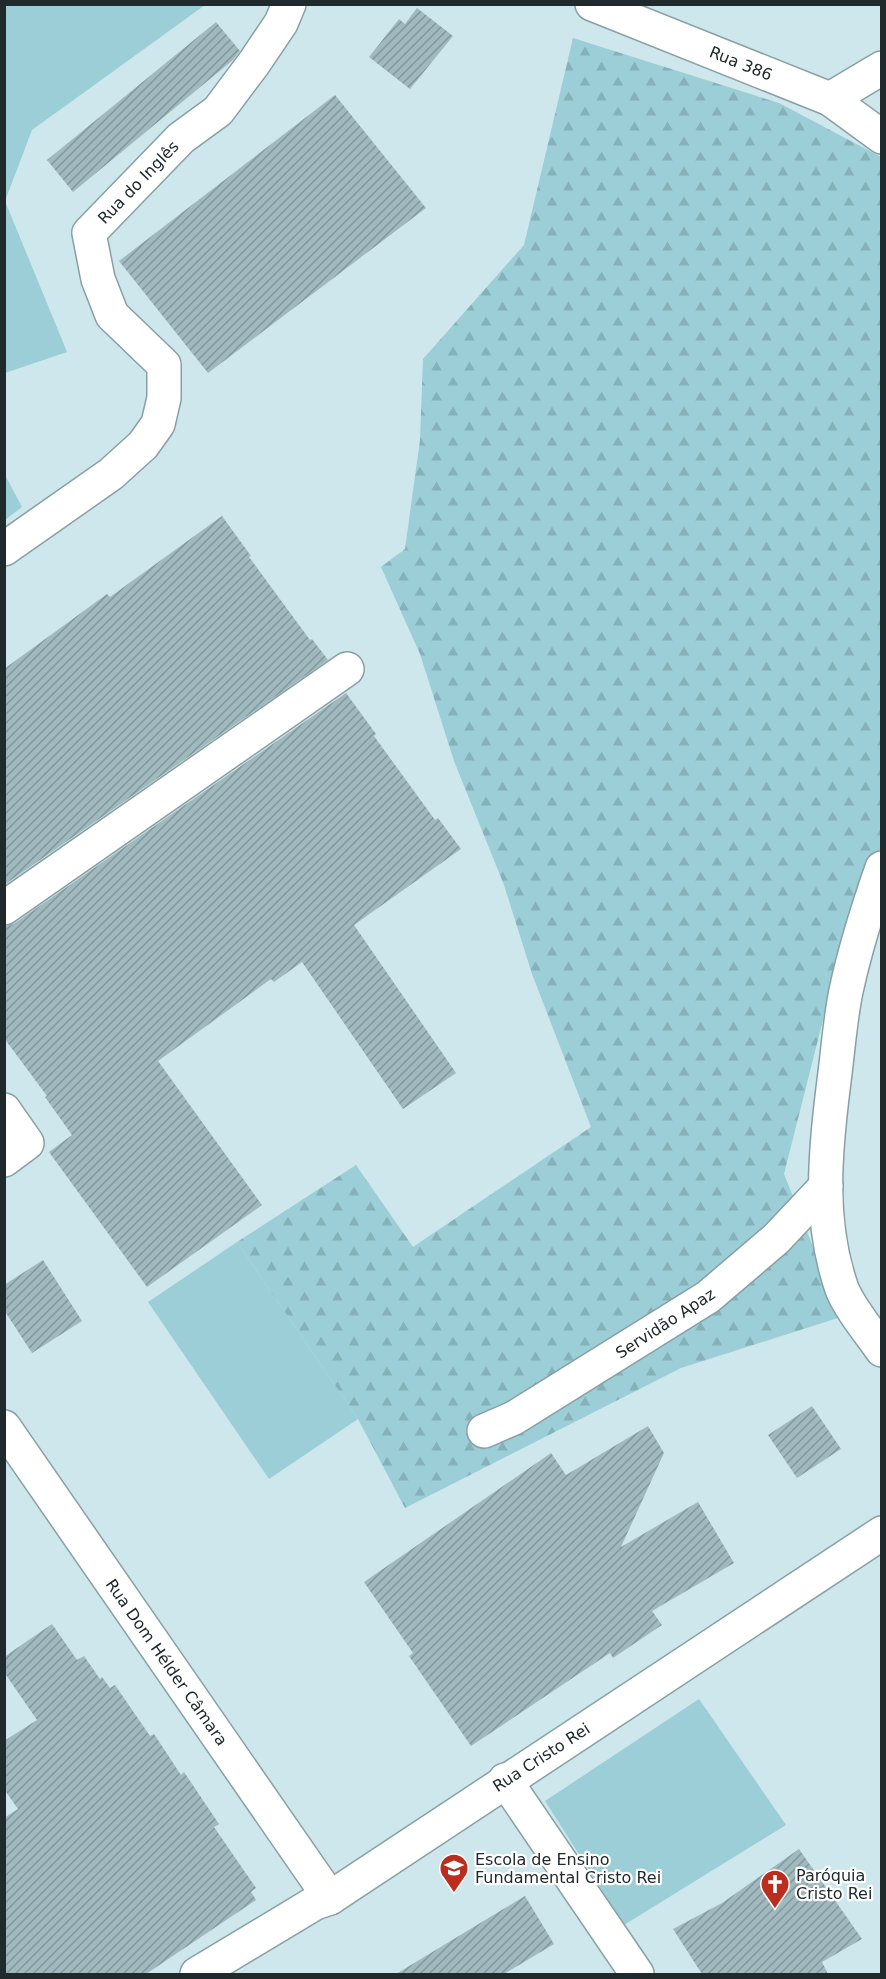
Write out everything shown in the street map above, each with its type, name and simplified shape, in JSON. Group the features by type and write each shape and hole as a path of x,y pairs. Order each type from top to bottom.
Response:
{"street":[{"name":"Rua do Inglês","path":"4,549 111,474 143,445 158,424 164,398 164,366 112,315 98,279 89,233 181,138 218,111 281,23 289,4"},
{"name":"Rua 386","path":"592,4 831,99 882,137"},
{"path":"831,99 882,68"},
{"path":"4,908 347,669"},
{"path":"882,868 858,941 846,993 828,1128 826,1186 826,1218 832,1253 843,1291 882,1350"},
{"path":"4,1110 16,1151"},
{"name":"Servidão Apaz","path":"484,1431 514,1418 708,1297 776,1239 826,1186"},
{"name":"Rua Dom Hélder Câmara","path":"4,1427 330,1898"},
{"name":"Rua Cristo Rei","path":"197,1974 315,1903 330,1898 505,1780 882,1533"},
{"path":"505,1780 637,1974"}],"green space":[{"path":"5,4 205,5 32,130 5,201"},
{"path":"573,38 779,103 881,157 881,914 846,929 784,1174 841,1317 681,1368 405,1508 358,1419 237,1242 356,1165 413,1247 591,1127 532,974 504,885 454,761 420,654 381,567 405,549 420,440 423,359 524,245"},
{"path":"5,201 67,352 4,373"},
{"path":"5,475 22,507 4,520"},
{"path":"237,1242 358,1419 269,1479 148,1302"},
{"path":"699,1699 786,1825 624,1925 545,1801"}],"building":[{"path":"417,8 453,36 410,89 369,57 399,19 405,24"},
{"path":"216,22 240,51 233,60 73,192 47,160"},
{"path":"335,95 426,208 208,373 119,261"},
{"path":"222,516 310,640 312,639 328,660 4,885 4,669 107,594 110,597"},
{"path":"346,693 435,820 438,818 461,849 354,925 456,1073 403,1109 302,962 274,982 271,979 158,1061 262,1205 147,1287 49,1152 72,1135 45,1097 47,1096 4,1038 4,927 15,923"},
{"path":"43,1260 82,1321 32,1353 4,1310 4,1285"},
{"path":"812,1406 841,1449 797,1478 768,1435"},
{"path":"648,1426 664,1453 621,1547 698,1502 734,1563 652,1611 662,1625 613,1658 610,1653 471,1746 409,1656 413,1653 364,1582 551,1453 566,1475"},
{"path":"52,1624 77,1660 84,1656 100,1679 102,1677 110,1688 115,1685 150,1736 154,1734 181,1775 184,1772 219,1824 214,1827 256,1888 251,1892 256,1900 146,1974 4,1974 4,1818 18,1809 4,1789 4,1741 37,1720 4,1672 4,1657"},
{"name":"Paróquia Cristo Rei","path":"799,1849 862,1939 822,1962 828,1974 702,1974 673,1929 722,1903"},
{"path":"525,1896 554,1944 504,1974 396,1974"}],"place":[{"name":"Escola de Ensino Fundamental Cristo Rei","path":"454,1894"},
{"name":"Paróquia Cristo Rei","path":"775,1910"}]}
